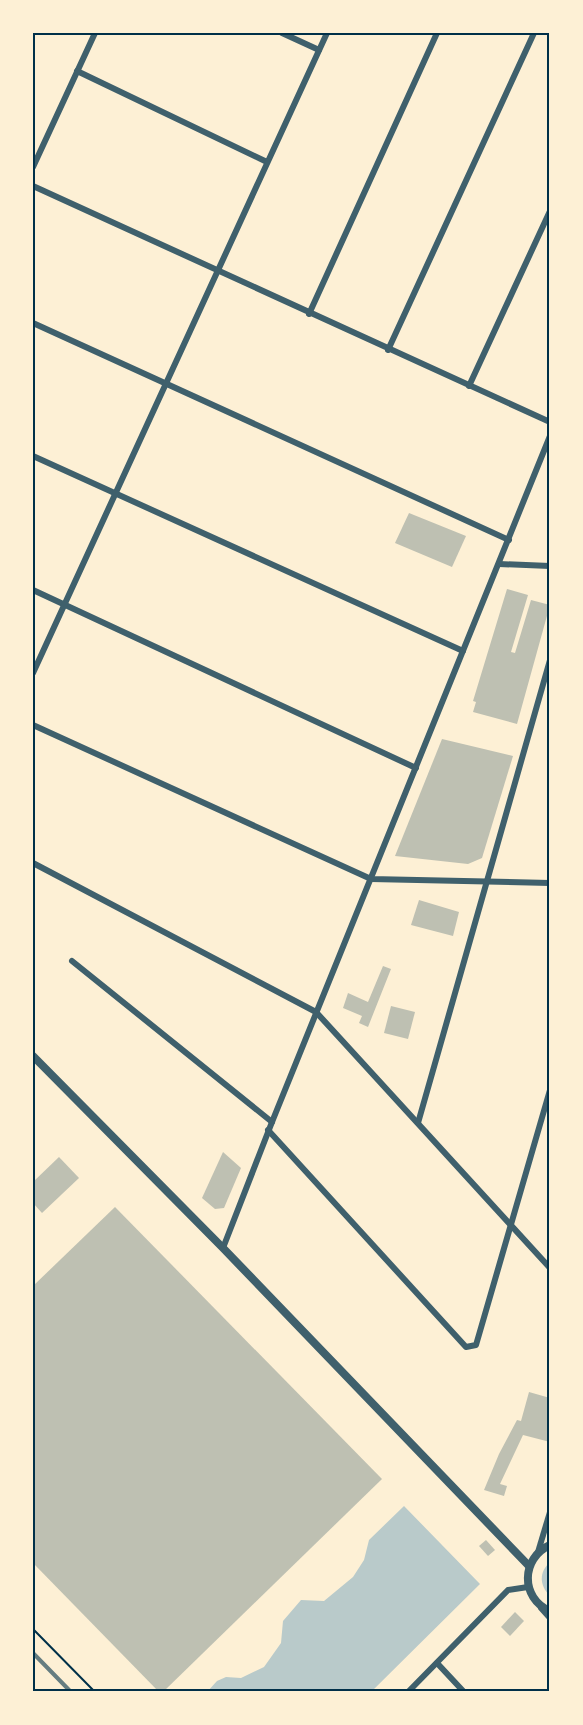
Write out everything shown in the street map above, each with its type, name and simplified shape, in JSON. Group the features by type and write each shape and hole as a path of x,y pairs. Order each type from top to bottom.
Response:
{"street":[{"path":"33,167 95,33"},
{"path":"282,33 319,50"},
{"path":"33,673 327,33"},
{"path":"309,314 437,33"},
{"path":"388,350 534,33"},
{"path":"77,71 267,162"},
{"path":"33,186 309,314 550,422"},
{"path":"469,386 550,211"},
{"path":"33,323 509,540"},
{"path":"223,1248 268,1130 550,436"},
{"path":"33,456 463,651"},
{"path":"499,564 550,566"},
{"path":"33,590 416,768"},
{"path":"418,1123 550,660"},
{"path":"33,725 370,879 550,883"},
{"path":"33,863 316,1012 550,1268"},
{"path":"72,961 272,1122"},
{"path":"33,1056 223,1248 529,1566"},
{"path":"268,1130 466,1347 476,1345 550,1090"},
{"path":"550,1512 538,1552 529,1566 528,1587 535,1600 550,1618"},
{"path":"538,1552 550,1545"},
{"path":"408,1692 508,1590 528,1587"},
{"path":"535,1600 550,1611"},
{"path":"437,1663 464,1692"}],"path":[{"path":"33,1629 95,1692"}],"shaded area":[{"path":"404,1506 480,1584 371,1692 207,1692 217,1681 226,1677 241,1678 264,1667 281,1643 283,1621 301,1600 324,1601 353,1577 364,1560 369,1540"},
{"path":"550,1562 550,1596 542,1583 542,1574"}],"building":[{"path":"409,513 466,536 452,567 395,543"},
{"path":"507,589 528,595 511,652 515,653 531,600 550,605 517,724 473,712 476,702 473,701"},
{"path":"442,739 513,756 482,858 468,864 395,856"},
{"path":"419,900 459,912 453,936 411,925"},
{"path":"383,966 391,969 368,1027 359,1023 362,1016 343,1008 348,993 368,1002"},
{"path":"391,1006 415,1012 408,1039 384,1033"},
{"path":"223,1152 241,1168 224,1208 215,1209 202,1198"},
{"path":"59,1157 79,1178 42,1213 33,1203 33,1182"},
{"path":"115,1207 382,1479 163,1692 159,1692 33,1563 33,1286"},
{"path":"529,1392 550,1398 550,1442 523,1435 500,1484 507,1486 504,1496 484,1490 517,1420 521,1421"},
{"path":"486,1540 495,1550 488,1556 479,1546"},
{"path":"515,1612 524,1621 510,1636 501,1627"}],"railway":[{"path":"33,1653 71,1692"}]}
